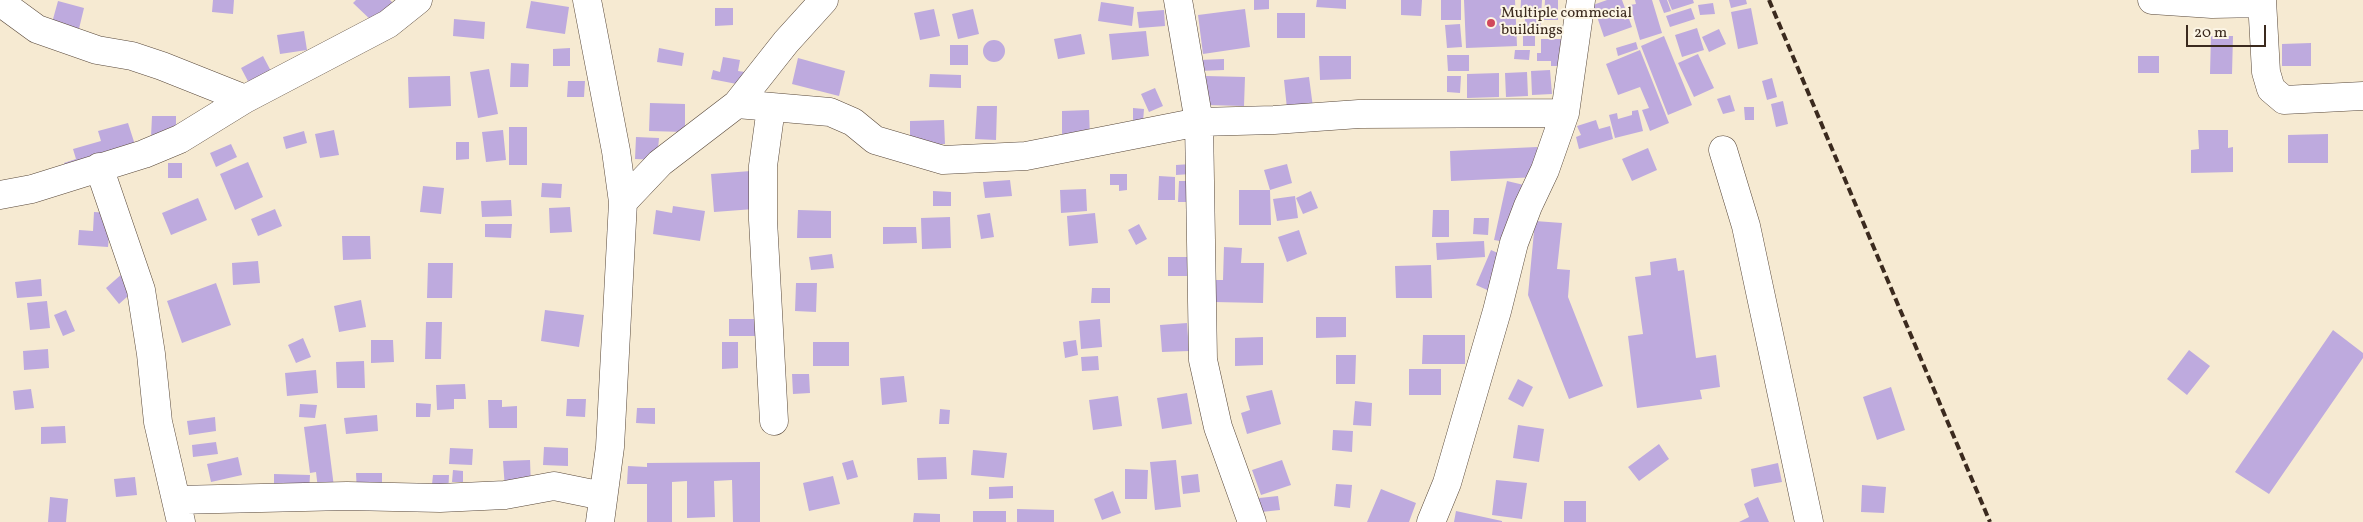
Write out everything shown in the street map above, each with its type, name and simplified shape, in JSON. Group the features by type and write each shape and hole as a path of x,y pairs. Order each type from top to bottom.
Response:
{"street":[{"path":"0,196 32,189 144,154 180,139 245,99 388,24 418,0"},
{"path":"99,167 141,290 151,354 158,422 178,511 347,496 440,498 505,495 554,486 601,509 610,447 623,202 614,142 587,0"},
{"path":"623,202 660,163 737,104 786,42 824,0"},
{"path":"1178,0 1199,122 1203,360 1218,427 1252,522"},
{"path":"1431,522 1447,483 1497,312 1514,243 1528,206 1545,170 1565,113 1581,0"},
{"path":"2152,0 2212,4 2262,2 2266,72 2271,89 2284,100 2363,96"},
{"path":"0,2 37,29 97,50 132,56 162,66 245,99"},
{"path":"737,104 771,108 805,108 830,112 852,122 875,140 943,160 1026,156 1199,122 1274,120 1359,114 1565,113"},
{"path":"771,108 763,166 763,220 774,420"},
{"path":"1723,150 1746,226 1810,522"}],"building":[{"path":"213,0 234,0 233,14 212,12"},
{"path":"356,0 390,0 393,3 374,23 353,3"},
{"path":"1254,0 1269,0 1269,9 1254,10"},
{"path":"1317,0 1346,0 1346,9 1316,7"},
{"path":"1401,0 1422,0 1421,16 1401,15"},
{"path":"1441,0 1461,0 1461,20 1441,20"},
{"name":"Multiple commecial buildings","path":"1464,0 1515,0 1517,46 1466,48"},
{"path":"1521,0 1542,0 1540,33 1524,33 1525,19 1520,19"},
{"path":"1545,0 1558,0 1558,20 1544,20"},
{"path":"1607,0 1622,0 1632,27 1604,37 1593,5"},
{"path":"1635,0 1652,0 1662,33 1640,40 1630,5 1636,4"},
{"path":"1659,0 1667,0 1671,11 1664,13"},
{"path":"1668,0 1693,0 1694,3 1672,10"},
{"path":"1729,0 1746,0 1747,4 1731,8"},
{"path":"58,1 84,8 77,37 50,30"},
{"path":"531,1 569,7 565,34 526,28"},
{"path":"1101,2 1134,7 1132,26 1098,21"},
{"path":"1713,3 1715,14 1700,15 1698,5"},
{"path":"715,8 733,8 733,25 715,26"},
{"path":"1691,8 1695,19 1670,27 1666,16"},
{"path":"1751,8 1758,44 1738,49 1731,12"},
{"path":"934,9 940,36 920,40 914,13"},
{"path":"973,9 979,34 958,39 952,14"},
{"path":"1245,9 1250,47 1203,54 1198,15"},
{"path":"1164,10 1165,26 1139,28 1137,12"},
{"path":"1277,13 1305,13 1305,38 1277,38"},
{"path":"454,19 485,22 484,39 453,36"},
{"path":"1460,24 1462,47 1447,48 1445,25"},
{"path":"1697,28 1704,50 1682,57 1675,35"},
{"path":"1719,29 1726,44 1709,52 1702,37"},
{"path":"304,31 307,50 280,54 277,35"},
{"path":"1146,31 1149,56 1112,60 1109,34"},
{"path":"1081,34 1085,54 1058,59 1054,39"},
{"path":"1523,34 1535,35 1535,46 1523,46"},
{"path":"1664,36 1692,105 1668,115 1641,46"},
{"path":"2211,36 2233,36 2232,74 2210,74"},
{"path":"1541,39 1563,39 1564,66 1551,66 1551,61 1537,61 1537,53 1541,53"},
{"path":"990,40 998,40 1005,47 1005,55 998,62 990,62 983,55 983,47"},
{"path":"1636,42 1638,49 1618,56 1616,48"},
{"path":"2311,43 2311,66 2282,66 2282,44"},
{"path":"950,45 968,45 968,65 950,65"},
{"path":"570,48 570,66 553,66 553,49"},
{"path":"659,48 684,53 682,66 657,62"},
{"path":"1515,50 1530,50 1529,60 1514,59"},
{"path":"1640,50 1669,123 1650,131 1642,110 1649,108 1640,87 1618,95 1606,64"},
{"path":"1698,54 1714,88 1694,97 1678,63"},
{"path":"1447,55 1469,55 1469,71 1448,71"},
{"path":"263,56 273,75 251,87 241,68"},
{"path":"1319,56 1351,56 1351,79 1320,80"},
{"path":"2138,56 2159,56 2159,73 2138,73"},
{"path":"723,57 740,60 738,71 745,72 742,85 711,79 713,70 720,72"},
{"path":"798,58 845,71 839,96 792,84"},
{"path":"1224,59 1224,70 1199,71 1199,60"},
{"path":"511,63 529,64 528,87 510,87"},
{"path":"489,69 498,114 478,118 470,72"},
{"path":"1550,70 1552,94 1532,95 1531,71"},
{"path":"1527,72 1528,96 1506,97 1505,73"},
{"path":"1499,73 1499,97 1467,98 1467,74"},
{"path":"930,74 961,75 961,88 929,87"},
{"path":"450,76 451,106 409,108 408,77"},
{"path":"1206,76 1245,77 1244,106 1206,105"},
{"path":"1447,76 1461,76 1460,93 1447,92"},
{"path":"1309,77 1314,115 1288,118 1284,80"},
{"path":"1772,78 1777,97 1767,100 1762,81"},
{"path":"568,81 585,81 584,97 567,97"},
{"path":"1155,88 1163,106 1149,112 1141,94"},
{"path":"1730,95 1735,111 1723,114 1717,99"},
{"path":"1783,101 1788,124 1776,127 1771,104"},
{"path":"650,103 685,104 685,132 649,131"},
{"path":"977,106 997,106 996,140 975,139"},
{"path":"1744,107 1754,107 1754,120 1745,120"},
{"path":"1133,108 1144,109 1143,122 1133,121"},
{"path":"1089,110 1090,139 1062,140 1062,111"},
{"path":"1638,110 1643,131 1615,138 1609,115 1617,113 1618,119 1632,115 1632,111"},
{"path":"152,116 176,116 176,137 151,137"},
{"path":"944,120 945,144 910,145 910,121"},
{"path":"1596,120 1599,129 1610,126 1613,139 1579,149 1576,137 1581,135 1577,126"},
{"path":"128,123 137,151 66,172 64,163 76,159 73,149 101,141 98,131"},
{"path":"509,127 527,127 527,165 509,165"},
{"path":"334,130 339,155 320,158 315,134"},
{"path":"503,130 506,160 486,162 482,132"},
{"path":"2198,130 2228,130 2228,148 2233,147 2233,172 2191,173 2191,150 2199,149"},
{"path":"304,131 307,143 286,149 283,137"},
{"path":"2328,134 2328,163 2288,163 2288,135"},
{"path":"636,137 659,138 657,160 635,159"},
{"path":"456,142 469,142 469,159 456,160"},
{"path":"231,144 237,157 216,167 210,153"},
{"path":"1537,147 1538,177 1451,181 1450,151"},
{"path":"1648,148 1657,170 1632,181 1622,159"},
{"path":"248,162 263,197 235,210 220,174"},
{"path":"168,163 182,163 182,178 168,178"},
{"path":"1191,164 1191,174 1176,175 1176,165"},
{"path":"1287,164 1292,183 1270,190 1264,170"},
{"path":"751,171 754,209 714,212 711,174"},
{"path":"1110,174 1127,174 1127,190 1119,191 1119,185 1110,185"},
{"path":"1159,176 1175,177 1175,200 1158,200"},
{"path":"1010,180 1012,196 985,198 983,182"},
{"path":"1179,181 1189,181 1189,202 1178,202"},
{"path":"1507,181 1524,185 1512,243 1494,240"},
{"path":"542,183 562,184 561,198 541,197"},
{"path":"423,186 444,188 441,214 420,212"},
{"path":"1086,189 1087,211 1061,213 1060,190"},
{"path":"1239,190 1270,190 1271,225 1239,225"},
{"path":"933,191 951,192 951,206 933,206"},
{"path":"1311,191 1318,208 1303,214 1296,198"},
{"path":"1295,196 1298,218 1277,221 1273,199"},
{"path":"198,198 207,220 171,235 162,213"},
{"path":"511,200 512,216 482,217 481,201"},
{"path":"673,206 705,211 700,241 653,234 656,210 672,213"},
{"path":"570,207 572,232 550,233 549,208"},
{"path":"275,209 282,226 258,236 251,219"},
{"path":"798,210 831,211 831,238 797,238"},
{"path":"1433,210 1449,210 1449,237 1432,237"},
{"path":"94,212 111,213 108,247 78,245 79,230 93,231"},
{"path":"990,213 994,237 981,239 977,215"},
{"path":"1095,213 1098,243 1069,246 1067,216"},
{"path":"950,217 951,248 922,249 921,218"},
{"path":"1474,218 1489,218 1488,235 1473,234"},
{"path":"1535,221 1562,223 1557,269 1570,270 1568,297 1603,386 1569,399 1528,295"},
{"path":"485,224 512,224 511,238 485,237"},
{"path":"1139,224 1147,239 1136,245 1128,230"},
{"path":"883,227 916,227 917,243 883,244"},
{"path":"1299,230 1307,254 1287,262 1278,237"},
{"path":"342,236 370,236 371,259 343,260"},
{"path":"1484,241 1485,257 1437,260 1436,243"},
{"path":"1224,247 1242,248 1241,263 1264,263 1263,303 1214,302 1214,280 1223,280"},
{"path":"1491,250 1509,258 1494,293 1476,285"},
{"path":"832,254 834,268 811,270 809,257"},
{"path":"1168,257 1189,257 1190,276 1168,276"},
{"path":"1676,258 1678,271 1684,270 1696,358 1716,355 1720,387 1700,390 1702,399 1637,408 1628,336 1643,334 1635,277 1651,275 1650,262"},
{"path":"258,261 260,283 233,285 232,263"},
{"path":"428,263 453,263 452,298 427,298"},
{"path":"1431,265 1432,298 1396,298 1395,266"},
{"path":"123,273 136,289 119,304 106,288"},
{"path":"41,279 42,296 17,298 15,282"},
{"path":"216,283 231,325 182,343 167,301"},
{"path":"796,283 817,283 816,312 795,311"},
{"path":"1092,288 1110,288 1110,303 1091,303"},
{"path":"361,300 366,327 339,332 334,306"},
{"path":"47,301 50,328 30,330 27,303"},
{"path":"66,310 75,331 63,336 54,315"},
{"path":"545,310 584,315 579,347 541,341"},
{"path":"1316,317 1346,317 1346,337 1316,338"},
{"path":"729,319 764,319 764,336 729,336"},
{"path":"1100,319 1102,347 1081,349 1079,321"},
{"path":"426,322 442,322 441,359 425,359"},
{"path":"1187,323 1189,351 1162,352 1160,325"},
{"path":"2333,330 2363,353 2363,358 2269,494 2235,472"},
{"path":"1423,335 1465,335 1465,364 1422,364"},
{"path":"1263,337 1263,365 1235,366 1235,338"},
{"path":"303,338 311,357 296,363 288,345"},
{"path":"371,340 393,340 394,362 371,363"},
{"path":"1076,340 1078,355 1065,358 1063,342"},
{"path":"722,342 738,342 738,368 722,369"},
{"path":"813,342 849,342 849,366 813,366"},
{"path":"48,349 49,368 24,370 23,351"},
{"path":"2189,350 2210,366 2187,395 2167,379"},
{"path":"1336,355 1356,355 1355,384 1336,384"},
{"path":"1098,356 1099,370 1082,371 1081,357"},
{"path":"364,361 365,388 337,388 336,362"},
{"path":"1409,369 1441,369 1441,395 1409,395"},
{"path":"316,370 318,393 287,396 285,373"},
{"path":"792,374 809,374 810,393 793,394"},
{"path":"904,376 907,402 882,405 880,378"},
{"path":"1518,379 1533,387 1523,407 1508,399"},
{"path":"465,384 466,399 454,399 454,409 437,410 436,385"},
{"path":"1891,387 1905,430 1877,440 1863,397"},
{"path":"31,389 34,408 15,410 13,391"},
{"path":"1272,390 1281,424 1247,434 1241,413 1250,410 1246,396"},
{"path":"1187,393 1192,424 1162,429 1157,398"},
{"path":"1118,396 1122,426 1093,430 1089,400"},
{"path":"567,399 586,399 585,417 566,416"},
{"path":"488,400 502,400 502,407 517,406 517,428 489,428"},
{"path":"1355,401 1372,403 1371,426 1353,425"},
{"path":"416,403 431,404 430,417 416,417"},
{"path":"300,404 317,405 315,418 299,417"},
{"path":"637,408 655,408 655,424 636,423"},
{"path":"940,409 950,410 949,424 939,424"},
{"path":"377,415 378,431 346,434 344,418"},
{"path":"215,417 216,431 189,435 187,421"},
{"path":"326,424 334,487 318,489 316,472 310,473 304,427"},
{"path":"1518,425 1544,429 1539,462 1513,458"},
{"path":"65,426 66,443 41,444 41,427"},
{"path":"1333,430 1353,431 1352,452 1332,450"},
{"path":"216,442 218,454 193,457 192,445"},
{"path":"1659,444 1669,459 1639,481 1628,467"},
{"path":"544,447 568,448 568,466 543,465"},
{"path":"450,448 473,449 472,465 449,464"},
{"path":"973,450 1007,453 1004,478 971,475"},
{"path":"238,457 242,475 211,482 207,464"},
{"path":"946,457 947,479 918,480 917,458"},
{"path":"530,460 531,487 505,489 503,461"},
{"path":"853,460 858,477 847,480 842,463"},
{"path":"1176,460 1181,507 1155,510 1150,462"},
{"path":"1282,460 1291,485 1261,495 1252,470"},
{"path":"760,462 760,522 733,522 732,480 714,481 715,517 687,518 687,481 672,482 672,522 647,522 647,484 627,484 628,466 647,467 647,463"},
{"path":"1778,463 1782,482 1754,487 1751,469"},
{"path":"1125,469 1148,470 1147,499 1125,499"},
{"path":"453,470 463,471 463,482 452,482"},
{"path":"356,473 382,473 382,493 357,493"},
{"path":"274,474 310,475 309,492 274,491"},
{"path":"1198,474 1200,492 1183,494 1181,476"},
{"path":"433,475 449,475 448,496 431,494"},
{"path":"833,476 840,504 809,511 803,483"},
{"path":"135,477 137,495 116,497 114,479"},
{"path":"1496,480 1527,483 1522,519 1492,515"},
{"path":"1336,484 1352,485 1350,508 1334,506"},
{"path":"1862,485 1886,487 1884,513 1861,512"},
{"path":"1013,486 1013,498 989,499 989,487"},
{"path":"1381,489 1416,503 1409,522 1367,522"},
{"path":"1113,491 1121,513 1102,520 1094,499"},
{"path":"1278,496 1280,510 1252,513 1250,499"},
{"path":"50,497 68,499 66,522 48,522"},
{"path":"1758,497 1769,522 1739,522 1749,517 1744,504"},
{"path":"1564,501 1586,501 1586,522 1564,522"},
{"path":"1017,509 1054,510 1054,522 1017,522"},
{"path":"973,511 1006,511 1006,522 973,522"},
{"path":"1456,511 1502,521 1502,522 1454,522"},
{"path":"914,513 940,514 940,522 913,522"}],"railway":[{"path":"1769,0 1990,522"}],"place":[{"name":"Multiple commecial buildings","path":"1491,23"}]}
